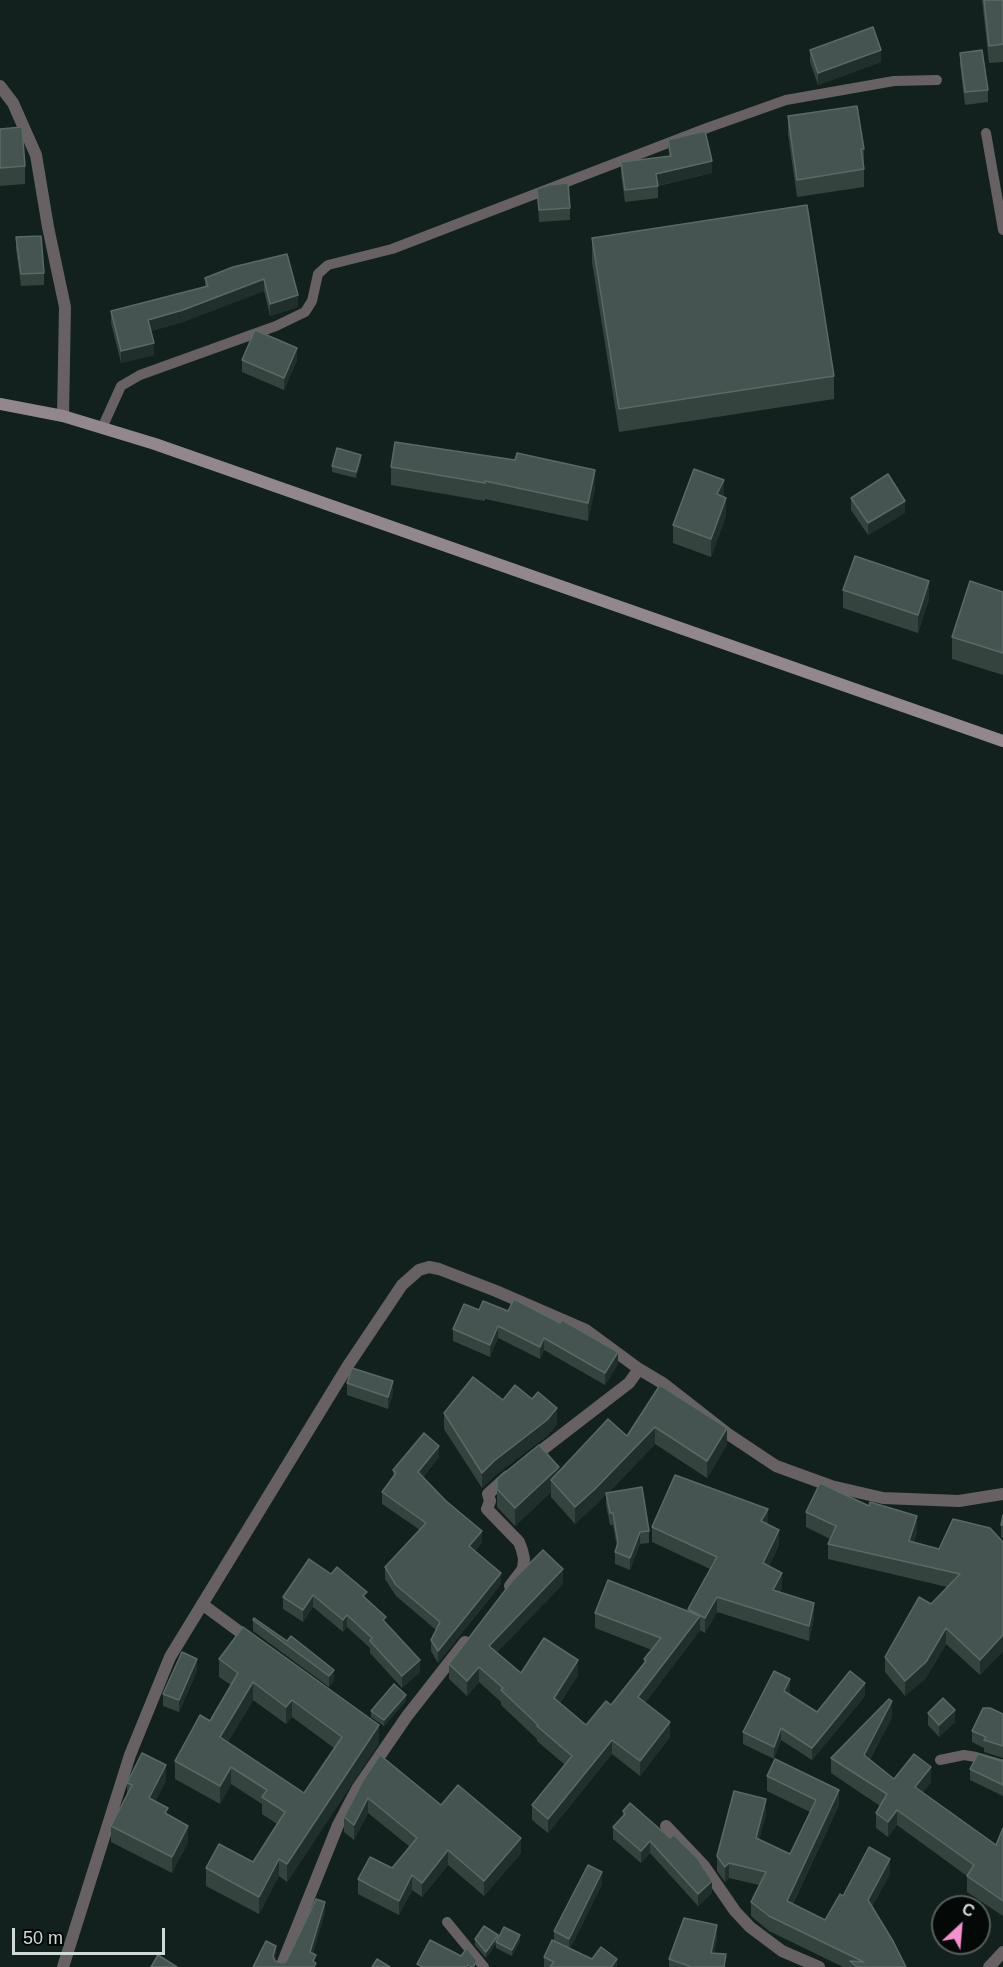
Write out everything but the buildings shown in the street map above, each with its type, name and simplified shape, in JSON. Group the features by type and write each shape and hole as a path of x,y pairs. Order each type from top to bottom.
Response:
{"main road":[{"path":"0,404 63,416 155,444 1003,741"}],"street":[{"path":"0,86 13,104 36,155 65,307 63,416"},
{"path":"63,1967 130,1755 170,1658 349,1365 402,1285 419,1270 439,1269 585,1330 639,1370 664,1384 728,1434 776,1466 831,1486 883,1497 959,1501 1003,1494"},
{"path":"501,1597 523,1569 524,1559 519,1542 488,1509 490,1502 488,1494 499,1483 629,1383 639,1370"},
{"path":"202,1604 258,1645"},
{"path":"282,1967 338,1825 385,1738 406,1716 471,1635"},
{"path":"666,1826 704,1866 735,1911 750,1926 782,1951 819,1967"},
{"path":"989,1967 1003,1952"}],"lane":[{"path":"102,428 121,386 140,375 276,326 305,312 312,301 318,274 328,265 392,249 786,100 894,81 937,80"},
{"path":"986,133 1003,230"},
{"path":"940,1760 964,1755 1003,1766"},
{"path":"447,1922 484,1967"}]}
